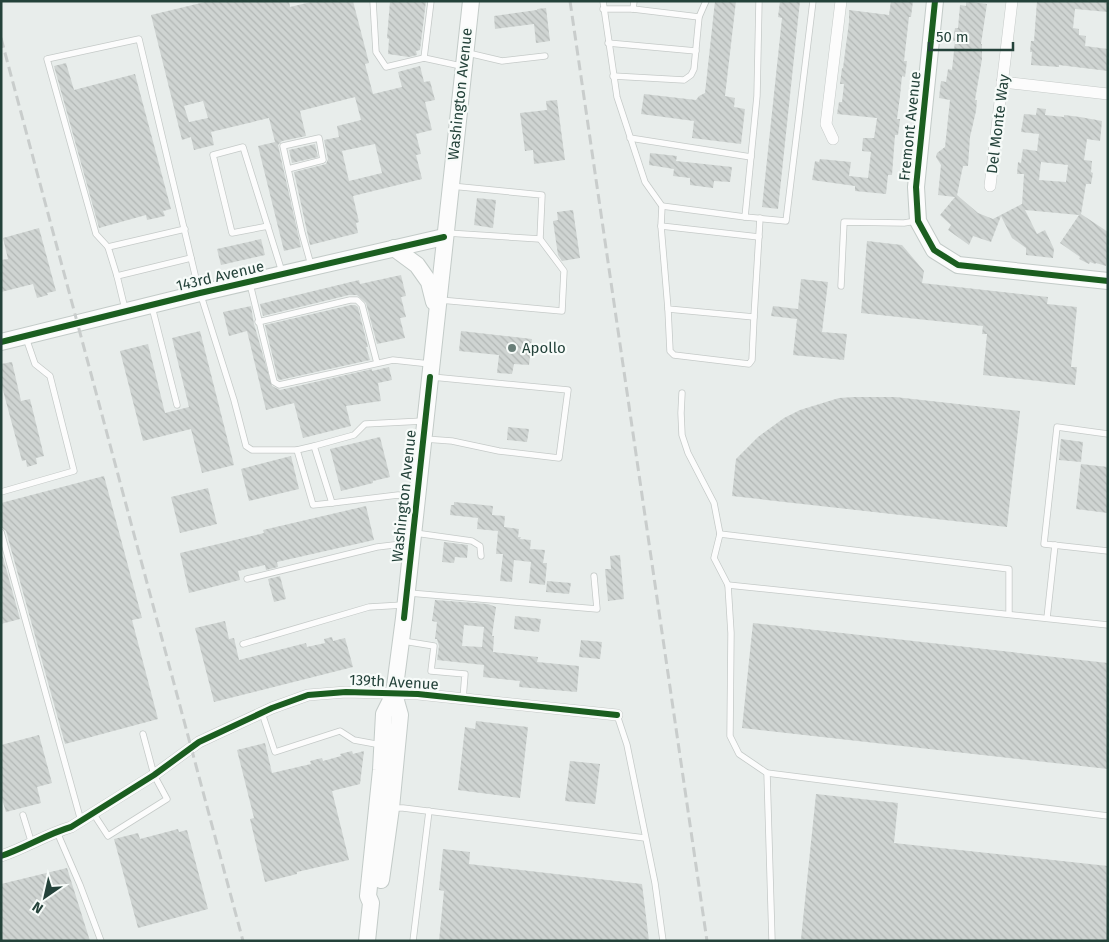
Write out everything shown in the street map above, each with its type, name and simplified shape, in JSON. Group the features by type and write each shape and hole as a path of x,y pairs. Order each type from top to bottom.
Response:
{"main road":[{"name":"Washington Avenue","path":"367,941 371,903 368,896 381,770 384,714 394,694 401,640 471,1"},
{"name":"Fremont Avenue","path":"935,1 916,187 918,221 934,250 958,265 1108,281"},
{"name":"143rd Avenue","path":"1,342 200,292 311,268 444,235"},
{"path":"394,248 417,265 430,282 438,307"},
{"name":"Washington Avenue","path":"371,903 378,896 390,808 400,715 394,694"}],"street":[{"path":"833,139 826,124 840,1"},
{"name":"Del Monte Way","path":"990,186 1012,1"},
{"path":"1002,82 1108,94"},
{"name":"139th Avenue","path":"2,853 32,844 57,831 71,827 154,775 199,742 262,713 308,696 346,692 418,694 617,714"}],"lane":[{"path":"373,1 376,52 386,67 424,58 502,60 545,56"},
{"path":"424,58 431,1"},
{"path":"603,1 617,97 645,182 662,206 661,226 670,351 674,355 749,364 752,360 760,218"},
{"path":"633,9 634,1"},
{"path":"614,76 684,80 691,75 694,69 698,18 706,1"},
{"path":"745,217 758,96 759,1"},
{"path":"662,206 786,221 813,1"},
{"path":"603,9 633,9 698,18"},
{"path":"125,311 108,247 96,234 48,59 139,39 200,292 234,400 246,446 252,450 297,450 354,435 365,424 425,421"},
{"path":"608,43 696,51"},
{"path":"288,169 323,160 319,138 283,146 288,169 311,268"},
{"path":"630,138 751,158"},
{"path":"268,226 232,233 213,155 243,147 268,226 283,274"},
{"path":"438,307 562,311 564,271 540,239 542,195 450,186"},
{"path":"841,286 844,222 904,223 918,221"},
{"path":"661,226 759,237"},
{"path":"108,247 184,229"},
{"path":"444,235 540,239"},
{"path":"117,276 192,258"},
{"path":"250,282 258,322 274,382 279,385 393,360 431,371 568,390 559,458 499,451 452,441 423,439"},
{"path":"258,322 350,300 357,300 362,305 377,363"},
{"path":"152,305 177,405"},
{"path":"668,309 754,317"},
{"path":"1,492 74,471 50,376 35,364 25,336"},
{"path":"682,393 682,435 688,453 714,503 720,534 714,558 728,585 731,633 730,736 739,754 768,773 1108,816"},
{"path":"1108,434 1058,427 1044,544 1108,551"},
{"path":"314,446 332,503"},
{"path":"297,450 313,505 398,495 416,496"},
{"path":"1,532 80,821"},
{"path":"720,534 1009,569 1009,614"},
{"path":"247,578 412,538 472,541 480,546 481,556"},
{"path":"1047,618 1055,545"},
{"path":"243,644 369,607 406,599 596,609 594,576"},
{"path":"728,585 1108,625"},
{"path":"401,640 434,646 431,671 465,674 463,699"},
{"path":"262,713 275,752 340,731 354,740 381,745"},
{"path":"617,714 627,745 655,882 663,941"},
{"path":"93,813 108,836 167,800 154,775 143,734"},
{"path":"381,770 386,777 386,796 390,808 429,811 645,838"},
{"path":"768,773 772,941"},
{"path":"413,941 429,811"},
{"path":"23,815 32,844"},
{"path":"57,831 101,941"}],"building":[{"path":"209,1 289,1 290,7 315,1 353,1 369,63 365,64 373,94 402,87 398,72 420,66 424,82 430,81 435,100 425,102 432,130 416,134 421,154 416,155 422,179 353,196 359,222 356,223 358,233 310,245 294,172 326,164 328,159 324,140 339,137 337,126 361,120 355,97 300,111 306,136 282,141 278,145 301,247 284,251 258,146 275,142 269,118 211,132 214,145 194,150 191,137 182,140 151,15","holes":["203,101 208,118 189,122 184,106","375,144 382,173 349,181 342,151"]},
{"path":"390,1 426,1 420,50 416,51 417,55 409,57 388,54 389,39 387,38"},
{"path":"715,1 736,1 725,96 735,98 734,107 745,109 741,144 692,138 694,121 641,114 644,94 696,100 705,93"},
{"path":"780,1 800,1 778,209 762,207 782,18 778,17"},
{"path":"891,1 913,1 911,17 909,17 904,61 907,61 905,77 902,76 897,119 900,119 899,128 898,135 895,135 892,175 888,175 886,194 855,191 855,186 812,180 815,161 819,162 820,159 851,162 849,176 868,178 871,152 862,151 863,138 874,138 877,118 837,114 839,102 842,102 844,84 840,84 849,10 889,15"},
{"path":"966,1 987,4 981,44 982,59 975,100 977,100 976,111 970,137 968,166 963,166 957,195 978,213 993,219 1022,204 1024,174 1017,174 1018,162 1021,163 1023,149 1037,151 1039,134 1021,132 1024,114 1036,115 1037,108 1046,109 1045,115 1064,117 1064,115 1102,121 1100,141 1087,139 1084,160 1092,161 1091,172 1093,173 1091,184 1086,184 1081,214 1108,232 1106,266 1090,262 1089,264 1079,259 1080,257 1060,243 1079,215 1025,210 1037,234 1045,230 1054,249 1053,258 1026,255 1026,248 1012,238 1001,216 991,242 973,236 969,245 948,230 951,225 940,215 955,197 938,195 941,165 936,157 937,153 945,147 950,100 939,98 941,81 946,82 948,69 952,70 955,41 953,41 955,28 958,28 960,5 966,6","holes":["1041,162 1068,165 1066,182 1039,180"]},
{"path":"1037,1 1108,1 1108,12 1075,9 1073,28 1079,29 1079,35 1086,36 1085,46 1108,49 1108,71 1059,65 1059,67 1031,65 1031,41 1034,41"},
{"path":"546,8 550,41 536,43 534,24 495,29 494,16"},
{"path":"66,63 74,90 135,74 171,209 163,211 165,216 147,220 146,215 99,228 54,66"},
{"path":"557,100 565,160 534,164 533,150 525,151 520,113 547,110 546,101"},
{"path":"315,144 318,157 292,163 289,150"},
{"path":"650,153 677,156 676,161 732,167 730,182 714,181 713,188 690,185 690,178 673,176 674,169 649,165"},
{"path":"477,198 496,200 493,228 474,225"},
{"path":"573,210 580,258 562,261 558,255 553,221 558,220 557,212"},
{"path":"39,228 56,291 37,298 33,284 1,292 1,260 8,259 3,238"},
{"path":"261,239 265,255 221,265 217,249"},
{"path":"867,241 902,245 924,271 922,283 1048,297 1047,304 1077,307 1071,367 1077,367 1075,385 983,375 987,334 982,334 983,326 861,313"},
{"path":"401,275 406,296 401,297 406,317 400,318 405,338 377,344 366,303 357,295 349,295 263,316 260,304 359,280 360,284"},
{"path":"801,279 828,282 822,332 847,334 844,360 793,355 797,319 771,316 773,306 798,309"},
{"path":"351,305 358,307 370,360 278,379 265,325"},
{"path":"251,306 254,324 272,386 280,390 372,369 372,371 389,367 392,380 378,383 381,401 346,406 351,426 303,438 294,403 266,410 247,331 229,336 223,312"},
{"path":"200,331 234,465 202,473 191,429 143,441 120,351 148,344 165,413 189,407 172,338"},
{"path":"461,331 532,339 529,365 514,364 512,374 497,373 499,355 459,351"},
{"path":"12,362 21,401 30,399 44,456 36,458 37,464 27,467 26,460 22,461 1,383 1,364"},
{"path":"895,397 1020,411 1007,527 732,496 736,459 758,437 784,418 800,410 839,398"},
{"path":"508,427 529,429 527,442 507,440"},
{"path":"380,437 390,477 341,491 330,449"},
{"path":"1061,439 1083,442 1081,462 1059,460"},
{"path":"291,456 299,489 249,501 241,469"},
{"path":"1081,464 1108,467 1108,513 1076,509"},
{"path":"104,476 142,618 132,620 158,719 65,744 6,531 1,527 1,503"},
{"path":"208,488 217,524 180,533 171,497"},
{"path":"454,502 493,506 492,515 505,516 504,527 519,529 518,537 521,537 520,539 531,540 530,549 545,550 543,563 547,563 545,585 529,583 531,562 514,560 512,582 500,581 503,554 496,554 498,531 477,529 478,518 450,515 451,505 454,505"},
{"path":"366,506 374,540 277,562 278,567 266,570 265,565 238,571 240,580 189,593 180,553 264,533 263,530"},
{"path":"444,542 468,545 467,558 455,557 454,563 442,562"},
{"path":"1,550 20,619 1,624"},
{"path":"620,555 624,599 608,601 605,569 611,569 610,556"},
{"path":"280,576 286,599 274,602 268,579"},
{"path":"547,581 571,583 569,594 546,592"},
{"path":"435,600 488,604 496,607 492,636 494,636 493,652 538,657 537,662 579,666 577,692 519,687 520,681 483,677 484,665 437,660 439,646 437,639 435,639 437,622 432,621","holes":["464,625 484,627 482,647 462,646"]},
{"path":"515,616 541,619 539,632 514,629"},
{"path":"225,621 229,639 234,638 239,660 306,643 307,647 325,643 324,639 332,637 333,641 345,638 353,667 214,702 195,628"},
{"path":"753,623 1108,663 1108,769 742,728"},
{"path":"581,640 602,642 600,659 579,657"},
{"path":"476,721 528,727 520,798 458,790 465,727 475,729"},
{"path":"39,735 52,783 37,787 41,803 6,812 1,796 1,745"},
{"path":"265,743 272,773 311,764 310,761 322,758 323,761 352,751 353,754 364,751 360,784 332,791 349,860 297,872 297,874 265,882 250,819 254,818 237,750"},
{"path":"570,761 600,764 595,804 565,801"},
{"path":"816,794 898,803 894,843 1108,866 1108,941 817,941 801,939"},
{"path":"178,829 179,832 187,830 208,909 138,928 114,839 138,833 140,839"},
{"path":"443,849 470,852 469,864 642,884 649,941 439,941 444,891 439,890"},
{"path":"67,868 90,941 1,941 1,884"}],"railway":[{"path":"570,1 707,941"},
{"path":"1,38 243,941"}],"cycle path":[{"path":"935,1 916,187 918,221 934,250 958,265 1108,281"},
{"path":"1,342 200,293 444,237"},
{"path":"404,618 430,377"},
{"path":"1,856 71,827 154,775 199,742 272,708 308,695 346,692 418,694 617,715"}],"place":[{"name":"Apollo","path":"512,348"}]}
